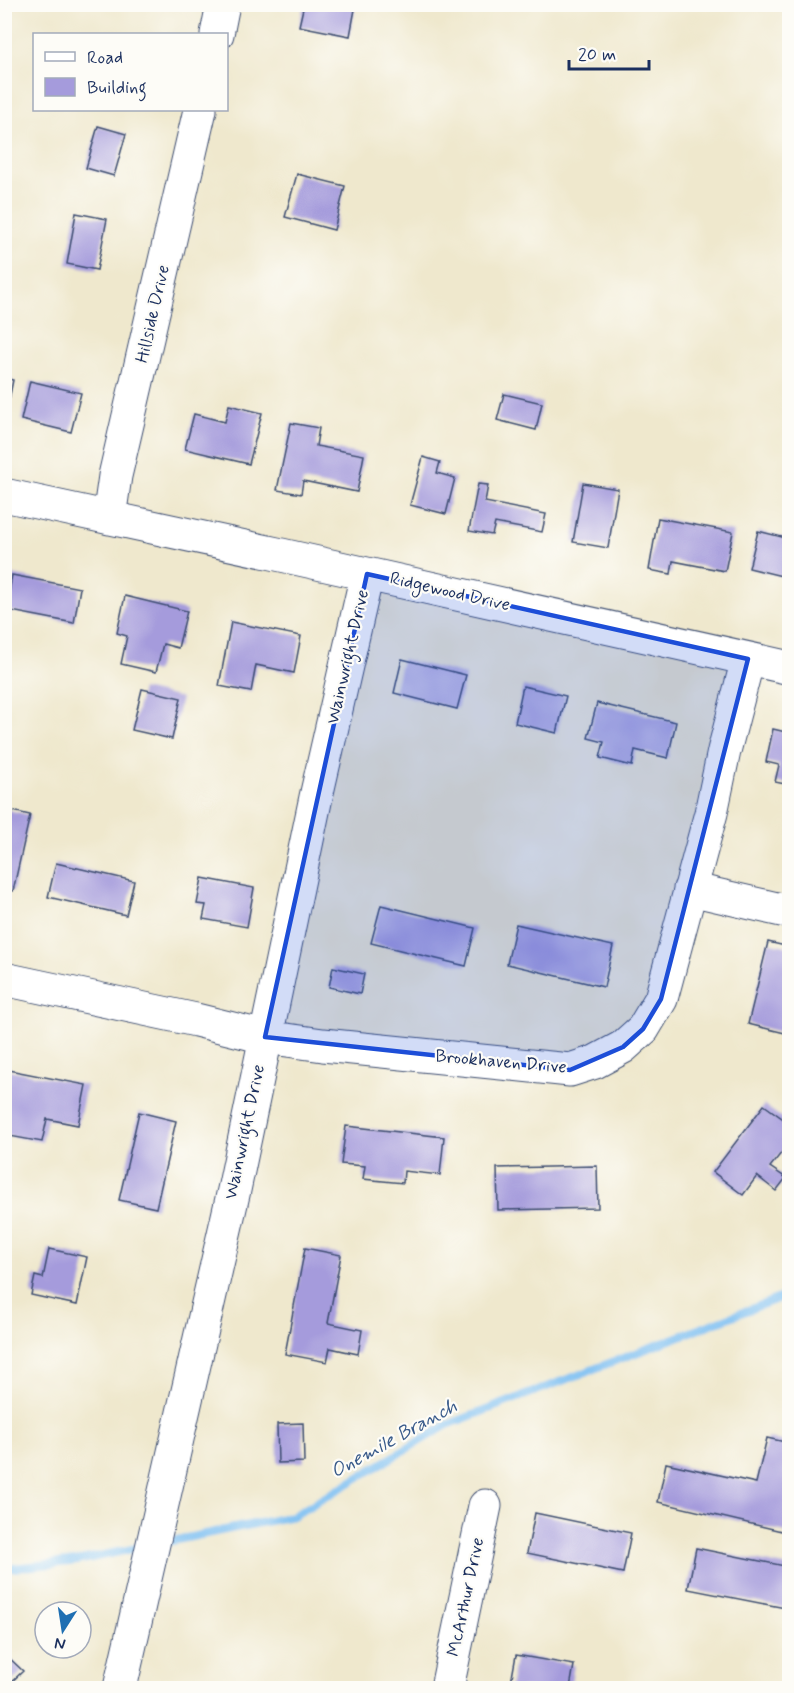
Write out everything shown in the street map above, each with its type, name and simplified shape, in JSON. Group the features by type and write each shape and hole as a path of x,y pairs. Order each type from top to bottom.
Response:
{"street":[{"path":"217,33 223,4"},
{"name":"Hillside Drive","path":"109,518 115,476 200,111"},
{"name":"Ridgewood Drive","path":"4,495 789,668"},
{"name":"Wainwright Drive","path":"120,1689 234,1190 315,797 367,574"},
{"name":"Brookhaven Drive","path":"4,979 265,1037 570,1070 595,1062 623,1047 643,1029 661,999 711,813 748,658"},
{"path":"690,889 789,912"},
{"name":"McArthur Drive","path":"447,1689 485,1506"}],"highlighted area":[{"path":"367,574 748,659 661,999 643,1029 623,1047 570,1070 265,1037"}],"building":[{"path":"304,4 356,4 350,36 299,26"},
{"path":"98,126 126,134 114,176 86,168"},
{"path":"297,174 345,186 334,230 285,217"},
{"path":"76,213 107,219 97,270 67,264"},
{"path":"4,378 13,380 6,415 4,415"},
{"path":"30,381 81,393 71,432 21,420"},
{"path":"504,394 542,403 536,430 497,420"},
{"path":"229,405 262,413 249,464 185,449 194,414 225,422"},
{"path":"291,423 319,428 316,446 364,455 357,492 303,481 301,494 277,490"},
{"path":"423,457 440,462 437,473 455,478 446,514 410,505"},
{"path":"583,483 618,489 608,548 573,542"},
{"path":"478,484 488,485 485,502 546,514 542,532 495,523 492,535 469,531"},
{"path":"658,518 733,532 725,571 673,561 671,574 649,570"},
{"path":"758,531 790,539 790,578 749,568"},
{"path":"12,575 80,588 74,623 6,610"},
{"path":"125,596 187,611 178,648 163,644 156,672 121,664 127,636 117,633"},
{"path":"231,622 301,636 294,673 256,665 251,692 219,686"},
{"path":"402,659 466,675 457,709 394,693"},
{"path":"523,686 566,696 557,733 515,723"},
{"path":"142,689 181,698 172,739 132,730"},
{"path":"597,703 676,722 668,758 635,750 632,766 600,758 604,742 588,738"},
{"path":"773,729 790,733 790,785 775,782 779,765 766,762"},
{"path":"4,809 30,815 13,891 4,890"},
{"path":"56,863 134,881 126,915 48,897"},
{"path":"202,878 254,888 247,927 203,919 206,905 197,904"},
{"path":"381,905 475,928 466,966 371,943"},
{"path":"516,924 613,946 604,987 507,964"},
{"path":"768,942 790,947 789,1034 748,1024"},
{"path":"333,967 364,974 360,994 329,987"},
{"path":"4,1069 86,1085 78,1125 47,1119 42,1142 4,1135"},
{"path":"764,1105 790,1124 790,1142 770,1167 786,1178 776,1191 757,1176 743,1195 713,1172"},
{"path":"139,1112 176,1121 156,1208 119,1200"},
{"path":"346,1126 444,1137 440,1175 404,1171 403,1183 363,1179 365,1166 341,1164"},
{"path":"597,1166 598,1208 498,1210 497,1168"},
{"path":"305,1248 341,1255 328,1323 362,1330 358,1354 330,1348 327,1362 285,1354"},
{"path":"49,1249 87,1257 77,1305 31,1295 35,1276 43,1278"},
{"path":"303,1423 304,1462 278,1463 277,1424"},
{"path":"767,1438 790,1443 790,1533 658,1502 666,1463 756,1483"},
{"path":"535,1513 631,1533 623,1573 527,1553"},
{"path":"696,1548 790,1567 790,1587 785,1608 688,1589"},
{"path":"4,1653 23,1671 5,1688 4,1688"},
{"path":"516,1655 574,1665 570,1688 510,1688"}],"waterway":[{"name":"Onemile Branch","path":"162,1543 293,1516 447,1425 790,1294"},
{"name":"Onemile Branch","path":"4,1569 77,1561 146,1546"}]}
